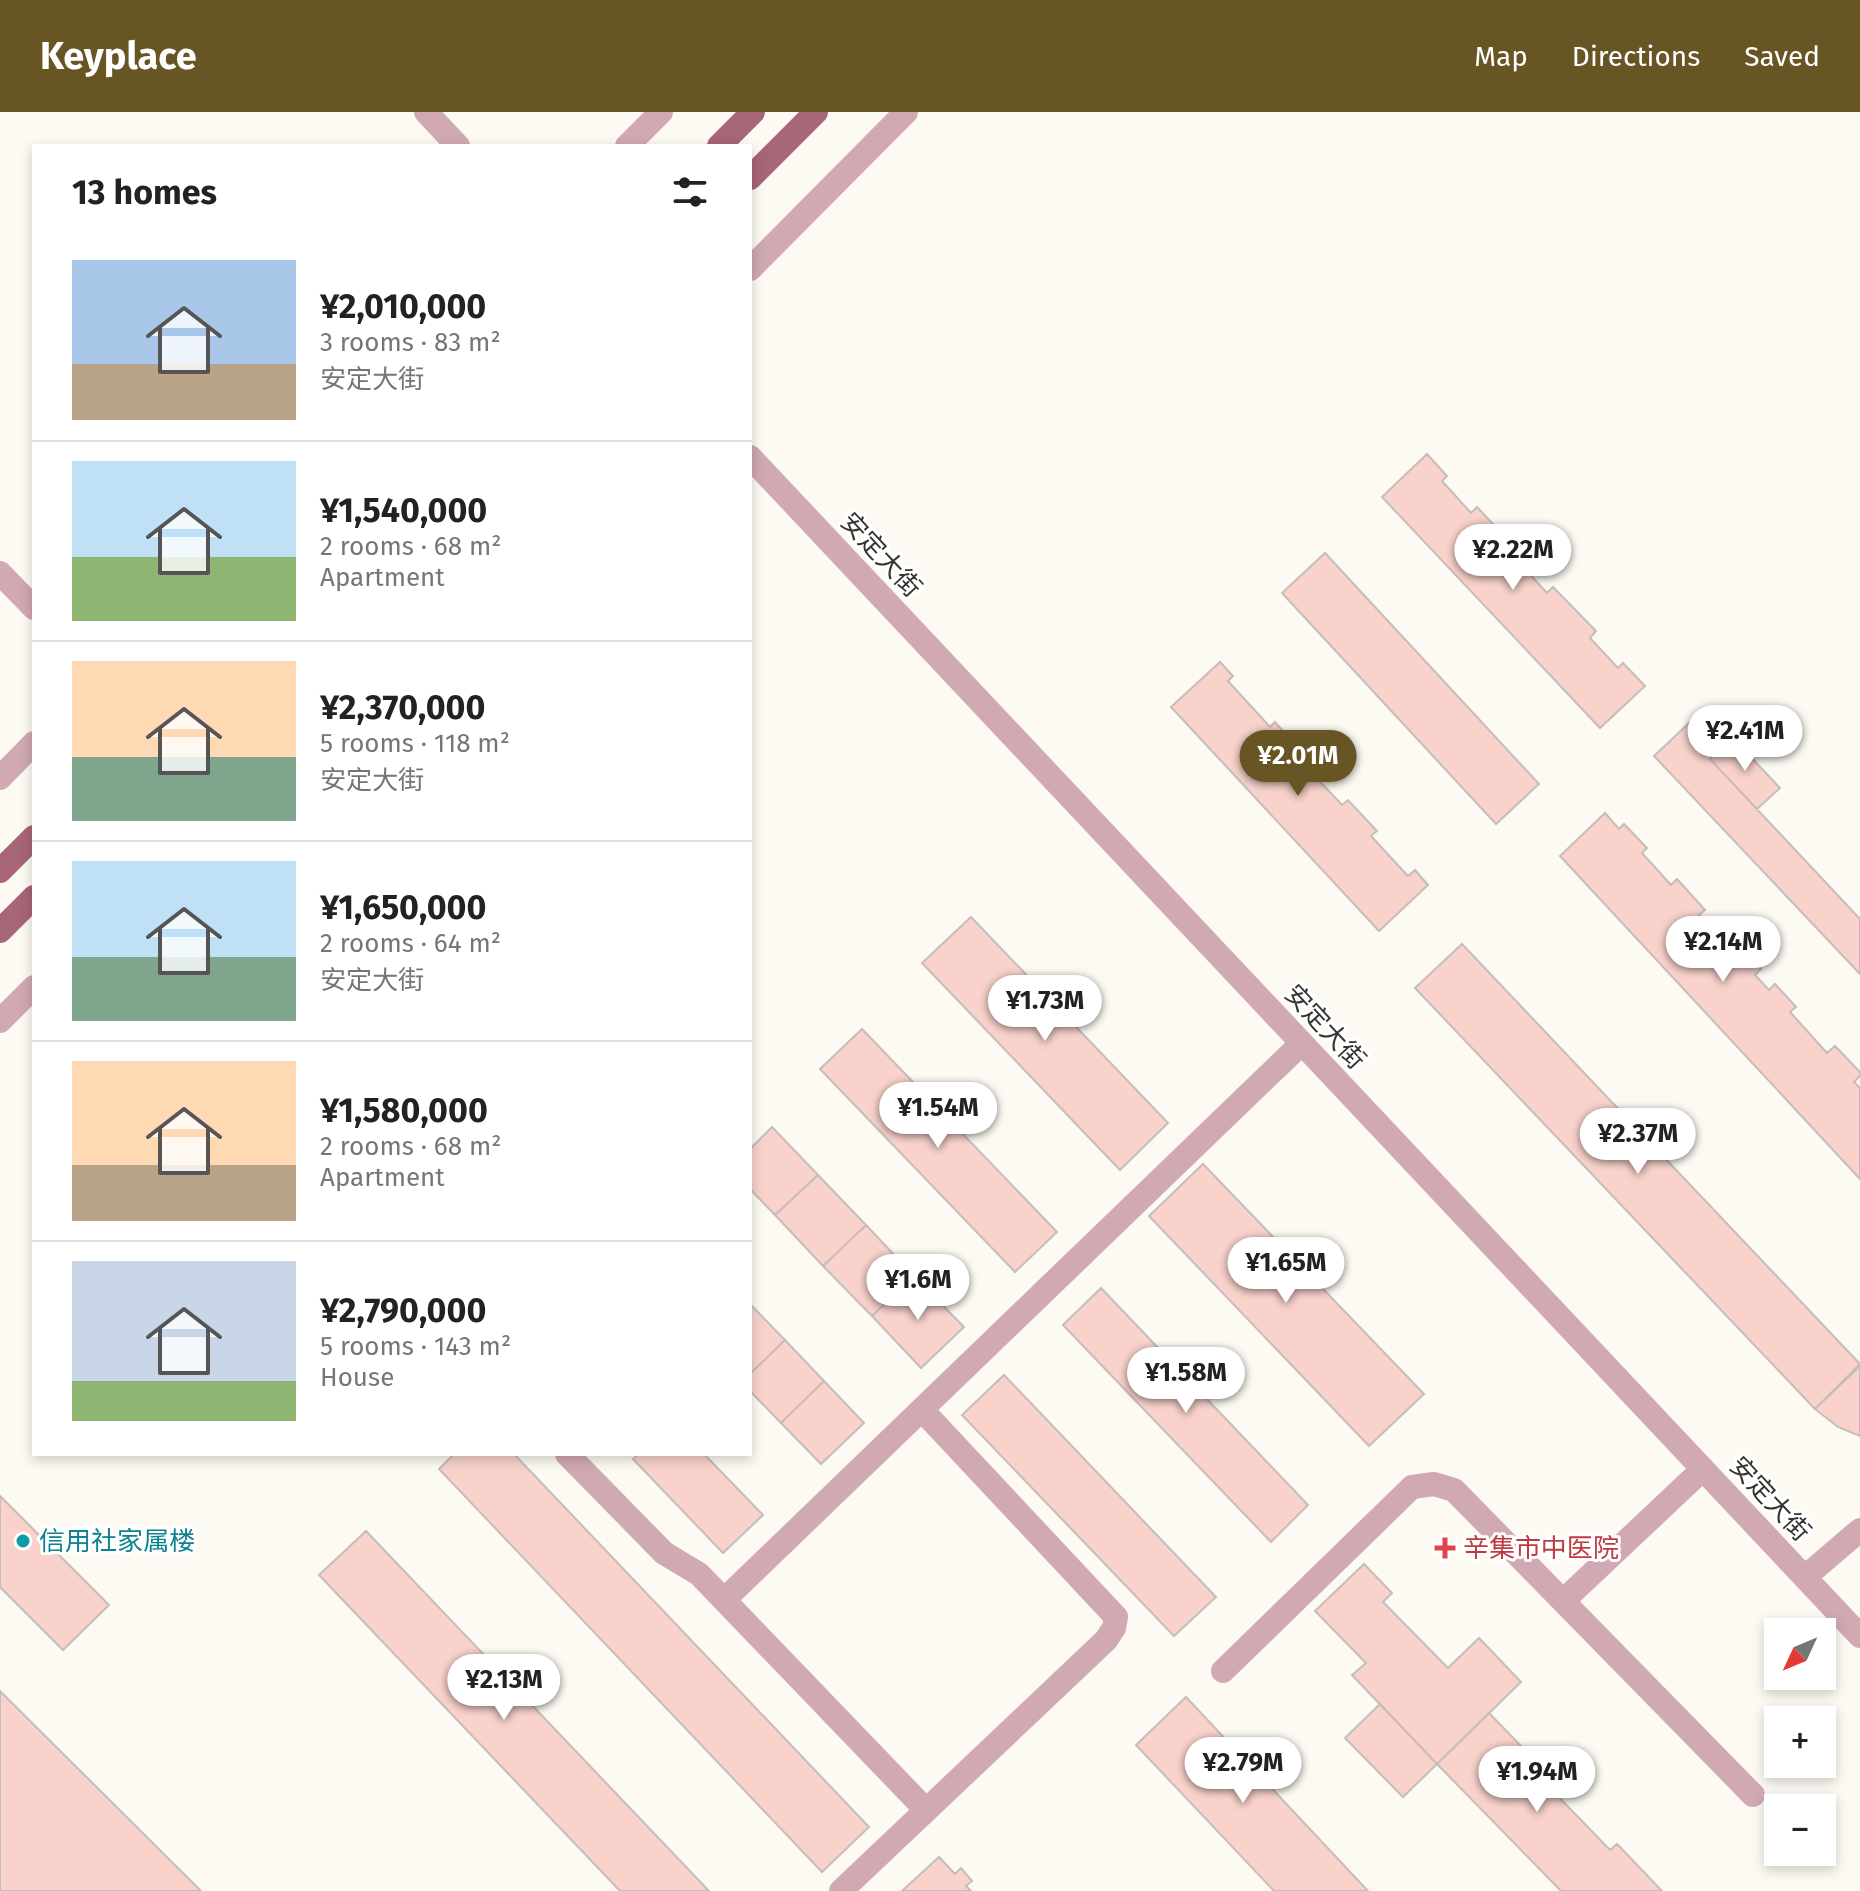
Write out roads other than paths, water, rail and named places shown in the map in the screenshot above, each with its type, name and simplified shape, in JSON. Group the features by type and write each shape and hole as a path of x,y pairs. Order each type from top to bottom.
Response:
{"main road":[{"path":"721,144 753,112"},
{"path":"752,176 816,112"},
{"path":"0,871 32,839"},
{"path":"0,931 32,899"}],"street":[{"path":"426,112 456,144"},
{"path":"629,144 661,112"},
{"path":"752,267 906,112"},
{"name":"安定大街","path":"752,459 1860,1636"},
{"path":"0,573 32,606"},
{"path":"0,778 32,745"},
{"path":"0,1021 32,989"},
{"path":"724,1600 1302,1043"},
{"path":"841,1891 1106,1640 1114,1628 1116,1617 923,1411"},
{"path":"569,1456 664,1553 699,1574 926,1810"},
{"path":"1563,1601 1703,1469"},
{"path":"1223,1671 1412,1487 1434,1484 1454,1490 1753,1795"},
{"path":"1805,1577 1860,1530"}],"place":[{"name":"信用社家属楼","path":"23,1541"},
{"name":"辛集市中医院","path":"1445,1548"}]}
